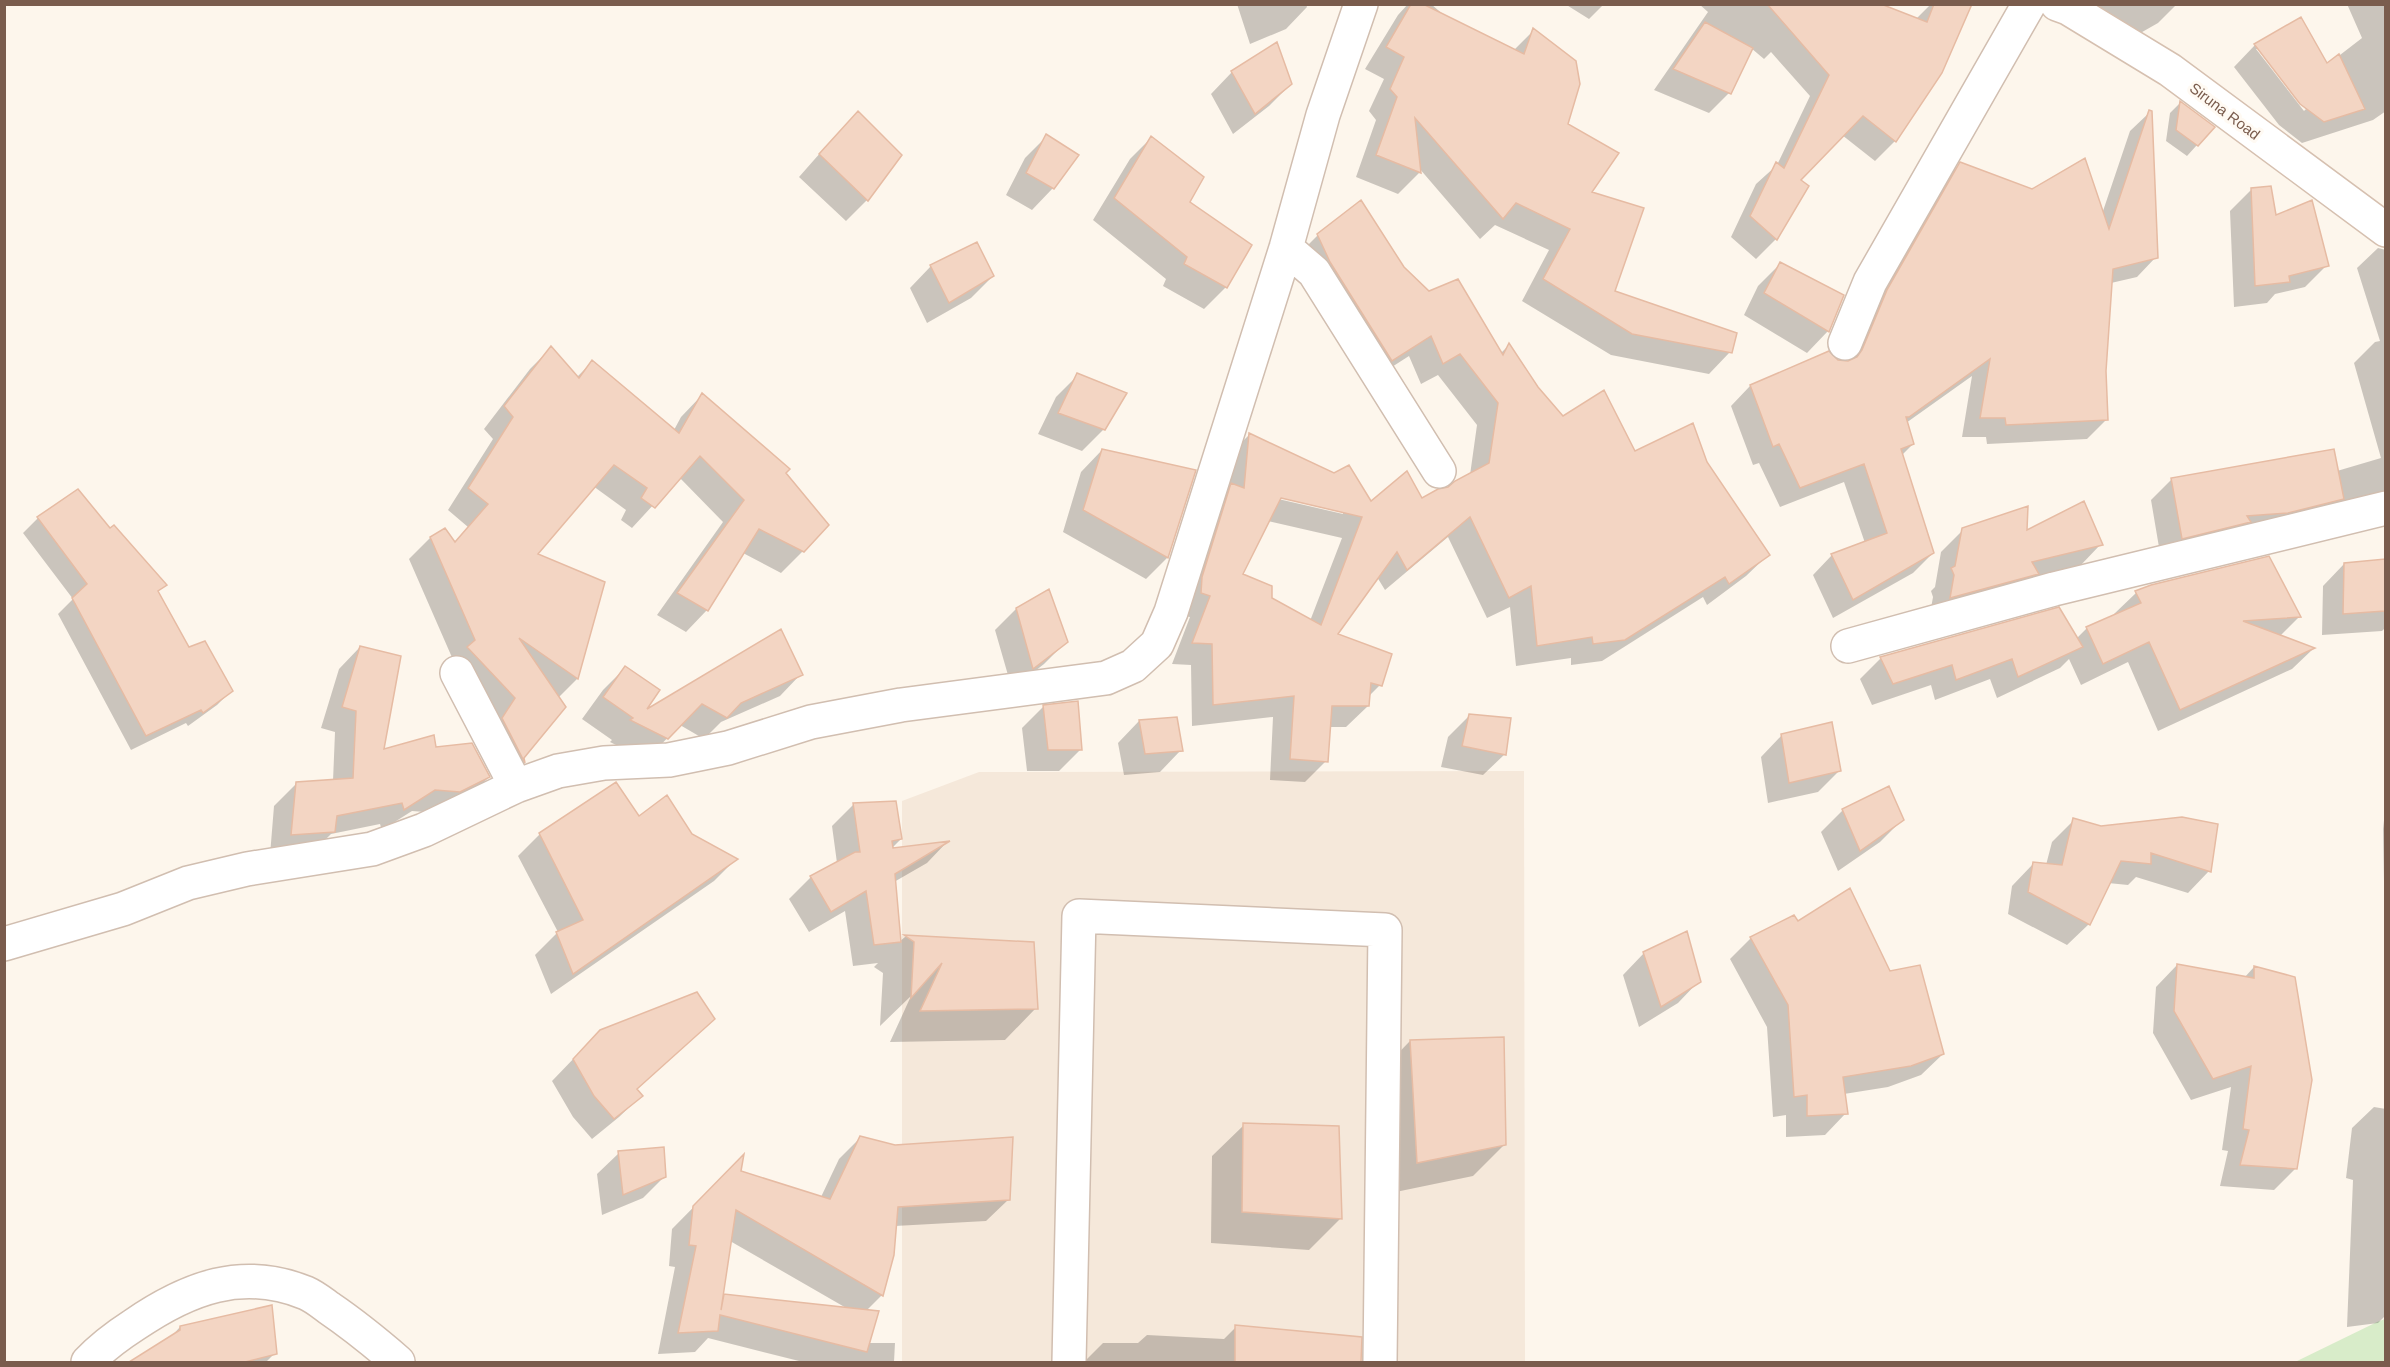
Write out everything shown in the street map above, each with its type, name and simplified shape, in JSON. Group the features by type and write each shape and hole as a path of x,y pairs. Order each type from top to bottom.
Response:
{"street":[{"path":"4,944 123,909 188,882 247,869 372,849 424,830 516,786 558,771 604,763 669,760 728,748 811,722 901,705 1106,678 1133,666 1157,644 1171,612 1286,248 1323,115 1361,4"},
{"path":"1845,342 1870,282 2029,4"},
{"name":"Siruna Road","path":"2065,6 2170,70 2385,230"},
{"path":"1286,248 1314,272 1439,471"},
{"path":"1848,646 2054,589 2385,508"},
{"path":"457,673 516,786"},
{"path":"1069,1362 1079,916 1385,930 1380,1362"},
{"path":"88,1362 102,1347 152,1313 200,1288 250,1280 279,1284 309,1294 358,1328 398,1362"}],"shaded area":[{"path":"1524,771 1525,1362 902,1362 902,801 979,772"}],"green space":[{"path":"2385,1319 2385,1362 2295,1362 2377,1322"}],"building":[{"path":"1411,4 1423,4 1524,54 1533,28 1576,61 1580,84 1568,124 1619,153 1592,192 1644,208 1615,291 1737,333 1732,353 1632,334 1543,279 1570,229 1516,203 1503,219 1415,118 1421,173 1376,155 1397,97 1390,89 1404,57 1386,47"},
{"path":"1767,4 1881,4 1927,22 1934,4 1972,4 1942,73 1896,142 1863,116 1801,180 1809,186 1777,240 1750,216 1776,162 1784,168 1829,75"},
{"path":"2301,17 2327,63 2339,54 2365,109 2324,122 2300,104 2254,44"},
{"path":"1705,22 1753,48 1731,94 1673,69"},
{"path":"1277,42 1292,84 1255,114 1231,71"},
{"path":"2180,101 2215,127 2198,146 2176,130"},
{"path":"2149,110 2152,111 2158,258 2113,269 2106,371 2108,420 2006,425 2005,418 1980,418 1990,359 1906,417 1914,444 1901,449 1934,553 1853,600 1831,554 1887,533 1864,464 1800,488 1779,444 1773,447 1750,385 1829,351 1838,360 1848,361 1857,357 1887,290 1960,162 2032,189 2085,158 2109,229"},
{"path":"858,111 902,155 868,201 819,154"},
{"path":"1046,134 1079,155 1054,189 1026,173"},
{"path":"1151,136 1204,177 1190,202 1252,245 1227,288 1184,264 1187,257 1114,198"},
{"path":"2271,186 2276,215 2312,200 2329,266 2289,276 2290,282 2255,286 2251,188"},
{"path":"1361,200 1404,267 1429,291 1458,279 1503,355 1509,343 1538,387 1563,416 1604,390 1635,451 1693,423 1707,462 1770,555 1729,584 1725,577 1625,640 1593,644 1592,637 1537,646 1531,586 1509,598 1470,517 1407,570 1397,552 1338,634 1392,654 1382,686 1371,683 1369,706 1332,706 1328,762 1290,759 1294,696 1213,705 1212,644 1192,643 1210,596 1201,593 1202,577 1231,483 1244,488 1249,433 1334,473 1349,465 1371,501 1407,471 1422,498 1438,489 1448,487 1489,463 1498,403 1460,354 1443,364 1431,336 1392,361 1330,262 1317,234","holes":["1281,498 1362,517 1321,625 1272,598 1272,586 1243,574"]},
{"path":"977,242 994,276 949,303 930,265"},
{"path":"1780,262 1844,295 1829,332 1764,293"},
{"path":"551,346 579,378 592,360 679,433 702,393 790,469 786,473 829,525 804,552 759,529 708,611 677,593 744,500 700,456 655,508 641,498 647,488 614,465 538,554 605,582 578,679 519,638 566,707 524,758 525,763 502,718 515,698 467,647 475,640 430,537 445,528 455,542 488,504 468,488 513,417 504,406"},
{"path":"1077,373 1127,393 1105,430 1058,413"},
{"path":"1102,449 1196,470 1168,558 1083,510"},
{"path":"2334,449 2344,499 2288,513 2247,516 2251,522 2182,539 2171,478"},
{"path":"78,489 110,528 114,525 167,585 158,591 189,647 205,641 233,691 203,713 201,710 146,736 72,598 87,584 37,517"},
{"path":"2084,501 2103,545 2032,562 2039,574 1950,598 1954,575 1951,568 1955,566 1962,528 2028,506 2027,530"},
{"path":"2269,556 2301,617 2243,621 2315,648 2180,710 2149,642 2103,664 2086,627 2141,603 2135,591"},
{"path":"2385,559 2385,611 2343,614 2344,563"},
{"path":"1049,589 1068,642 1033,669 1016,608"},
{"path":"2059,607 2083,647 2018,677 2012,659 1956,680 1952,665 1893,684 1880,657"},
{"path":"781,629 803,675 741,703 727,718 702,704 668,739 630,720 633,718 603,697 625,666 660,690 647,709"},
{"path":"360,646 401,656 384,749 434,735 436,747 472,743 490,777 460,792 435,790 404,810 402,803 337,816 335,832 291,835 296,782 353,778 356,711 342,707"},
{"path":"1078,701 1082,750 1048,750 1043,705"},
{"path":"1469,714 1511,718 1506,755 1462,746"},
{"path":"1177,717 1183,751 1145,754 1139,720"},
{"path":"1832,722 1841,771 1789,783 1781,734"},
{"path":"616,782 639,816 667,795 692,834 738,859 573,974 556,932 583,920 539,833"},
{"path":"1889,786 1904,820 1860,851 1842,809"},
{"path":"896,801 902,839 892,841 893,848 950,841 895,874 901,942 874,945 866,891 831,912 810,876 855,852 860,852 853,803"},
{"path":"2182,817 2218,824 2211,872 2151,853 2151,864 2121,861 2090,925 2028,892 2033,862 2062,865 2073,818 2101,826"},
{"path":"1850,888 1890,971 1920,965 1944,1054 1911,1066 1843,1077 1848,1114 1807,1116 1807,1095 1794,1097 1788,1005 1750,937 1794,915 1798,921"},
{"path":"1687,931 1701,982 1661,1007 1643,952"},
{"path":"904,935 1034,942 1038,1009 920,1011 942,963 911,998 914,942"},
{"path":"2177,964 2254,978 2254,966 2295,977 2312,1080 2297,1169 2240,1165 2249,1130 2243,1129 2251,1066 2213,1079 2174,1011"},
{"path":"697,992 715,1019 637,1089 643,1096 614,1119 594,1096 573,1059 600,1030"},
{"path":"1504,1037 1506,1145 1417,1163 1410,1040"},
{"path":"1243,1123 1339,1126 1342,1219 1242,1212"},
{"path":"860,1136 895,1145 1013,1137 1010,1200 898,1207 894,1255 883,1296 736,1210 721,1310 724,1294 879,1311 867,1352 720,1315 718,1331 678,1333 696,1246 689,1245 693,1206 744,1154 741,1171 830,1199"},
{"path":"664,1147 666,1177 623,1195 618,1151"},
{"path":"272,1305 277,1354 245,1362 129,1362 180,1330 180,1326"},
{"path":"1235,1325 1362,1337 1361,1362 1235,1362"}]}
